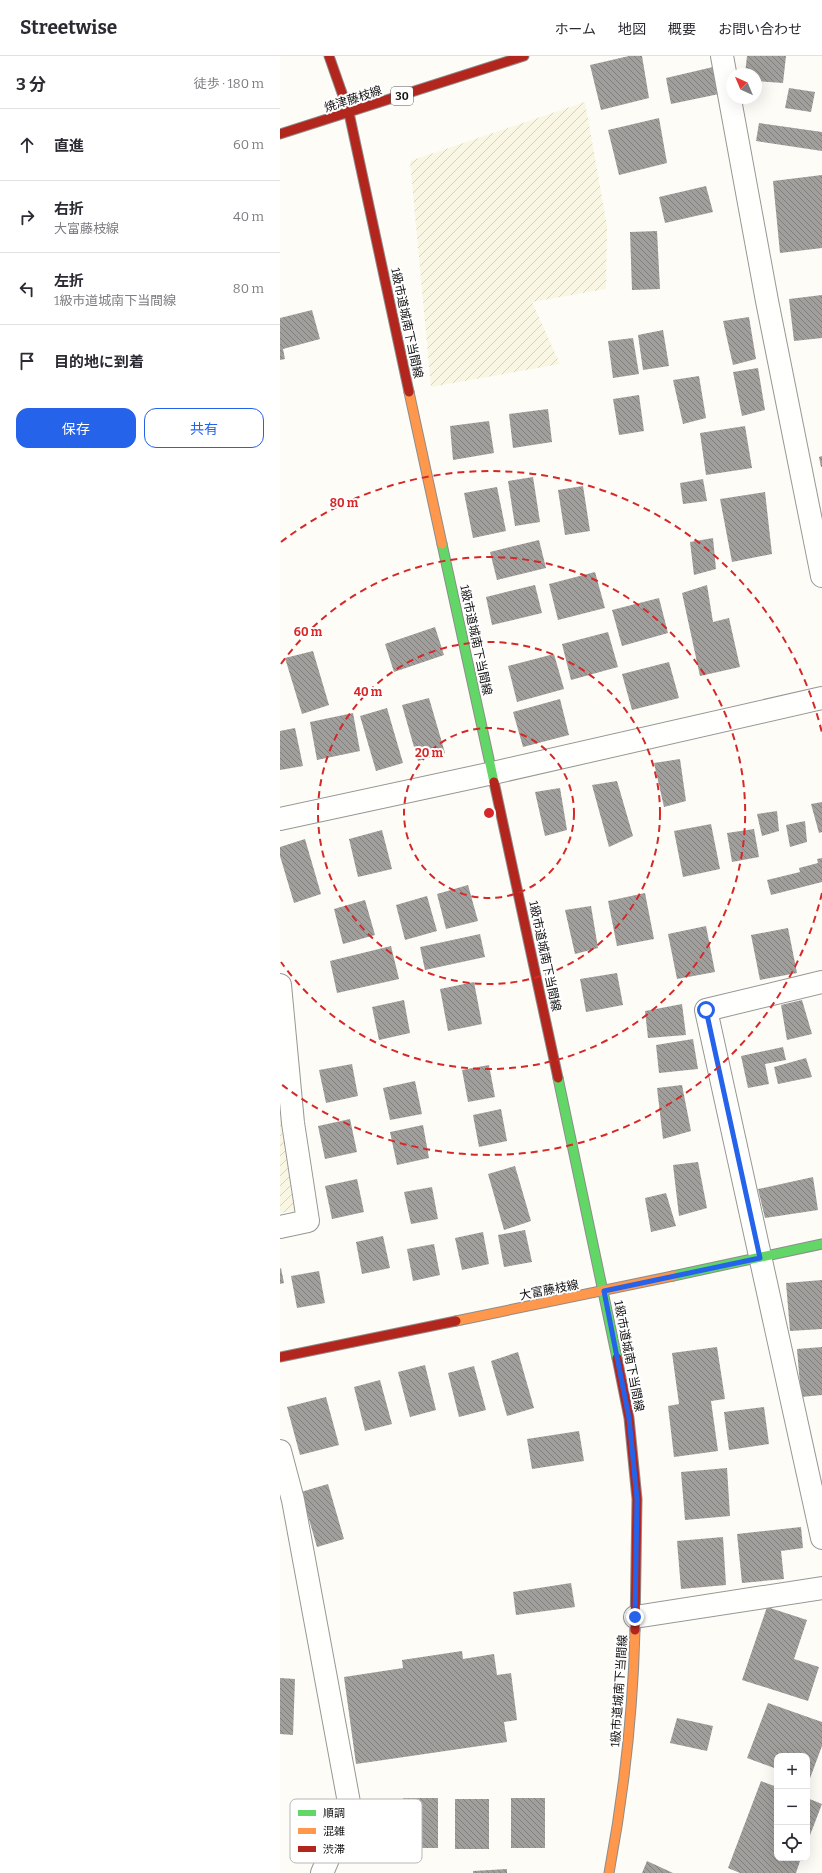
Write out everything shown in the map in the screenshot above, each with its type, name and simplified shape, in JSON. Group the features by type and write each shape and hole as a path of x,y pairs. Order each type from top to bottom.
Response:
{"street":[{"name":"1級市道城南下当間線","path":"329,56 350,113 604,1291 629,1418 637,1499 634,1665 620,1816 609,1873"},
{"name":"焼津藤枝線","path":"280,134 350,113 524,56"},
{"path":"722,56 767,301 820,554 822,576"},
{"path":"280,819 493,773 822,698"},
{"path":"822,982 706,1010 822,1538"},
{"path":"280,985 293,1123 308,1221 280,1227"},
{"name":"大富藤枝線","path":"280,1357 604,1291 822,1244"},
{"path":"280,1451 293,1500 348,1799"},
{"path":"635,1617 822,1588"},
{"path":"322,1873 326,1863"}],"shaded area":[{"path":"585,102 607,226 606,289 532,302 560,364 431,387 410,161"},
{"path":"280,1118 295,1211 280,1213"}],"building":[{"path":"629,56 642,56 649,98 601,110 590,65"},
{"path":"747,56 786,56 783,83 762,81 762,68 746,68"},
{"path":"713,67 719,94 671,104 666,78"},
{"path":"789,88 815,92 811,112 785,108"},
{"path":"659,118 667,163 619,175 608,130"},
{"path":"759,123 822,132 822,151 756,141"},
{"path":"822,175 822,248 780,253 773,181"},
{"path":"706,186 713,212 665,223 659,197"},
{"path":"657,231 660,289 632,290 630,232"},
{"path":"822,295 822,338 794,341 789,299"},
{"path":"312,310 320,339 283,349 285,359 280,360 280,318"},
{"path":"749,317 756,359 733,365 723,321"},
{"path":"663,330 669,366 643,370 638,335"},
{"path":"633,338 639,374 613,378 608,341"},
{"path":"758,368 765,410 742,416 733,372"},
{"path":"699,376 706,418 683,424 673,380"},
{"path":"639,395 644,431 619,435 613,399"},
{"path":"548,409 552,442 513,448 509,414"},
{"path":"489,421 494,453 453,460 450,426"},
{"path":"745,426 752,468 706,475 700,433"},
{"path":"822,456 822,467 821,467 819,457"},
{"path":"533,477 540,522 515,526 508,481"},
{"path":"703,479 707,501 683,504 680,483"},
{"path":"583,486 590,531 565,535 558,490"},
{"path":"497,487 506,531 473,538 464,493"},
{"path":"765,492 772,554 732,562 720,499"},
{"path":"713,538 716,569 694,575 690,542"},
{"path":"539,540 546,568 497,580 490,552"},
{"path":"595,572 605,608 558,620 549,584"},
{"path":"535,585 542,613 492,625 486,597"},
{"path":"707,585 713,622 729,618 740,667 700,676 682,593"},
{"path":"659,598 668,633 622,646 612,610"},
{"path":"435,627 444,655 394,672 385,644"},
{"path":"608,632 618,667 571,680 562,644"},
{"path":"313,651 329,705 302,714 285,658"},
{"path":"554,654 564,689 517,702 508,666"},
{"path":"669,662 679,698 632,710 622,674"},
{"path":"429,698 445,753 418,761 402,705"},
{"path":"560,699 569,735 523,747 513,712"},
{"path":"387,708 403,763 376,771 360,716"},
{"path":"353,713 360,751 317,760 310,722"},
{"path":"295,728 303,766 280,770 280,731"},
{"path":"680,759 686,801 664,807 654,763"},
{"path":"617,781 633,836 609,847 592,785"},
{"path":"560,788 567,830 545,836 535,792"},
{"path":"822,802 822,832 819,833 811,804"},
{"path":"777,811 779,831 762,836 757,814"},
{"path":"805,821 807,842 790,847 786,825"},
{"path":"711,824 720,869 683,877 674,831"},
{"path":"754,829 759,857 732,862 727,833"},
{"path":"382,830 392,869 358,877 349,839"},
{"path":"305,839 321,894 294,903 280,856 280,847"},
{"path":"822,858 822,882 771,895 767,880 800,872 799,868 818,863 817,859"},
{"path":"468,885 478,921 446,929 437,894"},
{"path":"645,893 654,939 617,946 608,901"},
{"path":"427,896 437,931 405,940 396,905"},
{"path":"365,900 375,935 343,944 334,909"},
{"path":"591,906 598,948 575,954 565,910"},
{"path":"706,926 715,972 677,979 668,934"},
{"path":"788,928 797,973 760,980 751,935"},
{"path":"480,934 485,957 425,970 420,947"},
{"path":"391,946 399,979 337,993 330,961"},
{"path":"617,973 623,1005 586,1012 580,979"},
{"path":"474,982 482,1024 448,1031 440,989"},
{"path":"404,1000 410,1033 379,1040 372,1007"},
{"path":"802,1000 812,1034 787,1040 781,1005"},
{"path":"682,1004 686,1035 648,1038 645,1011"},
{"path":"693,1039 698,1069 659,1073 656,1045"},
{"path":"783,1047 786,1060 765,1064 769,1084 748,1088 741,1056"},
{"path":"806,1058 812,1077 778,1084 774,1067"},
{"path":"352,1064 358,1096 326,1103 319,1070"},
{"path":"489,1065 495,1097 468,1102 462,1070"},
{"path":"415,1081 422,1114 390,1120 383,1088"},
{"path":"682,1085 691,1131 663,1139 657,1088"},
{"path":"501,1109 507,1141 479,1147 473,1115"},
{"path":"350,1119 357,1152 325,1159 318,1126"},
{"path":"423,1125 429,1158 397,1165 390,1132"},
{"path":"698,1162 707,1208 679,1216 673,1165"},
{"path":"515,1166 531,1221 504,1230 488,1174"},
{"path":"813,1177 818,1210 765,1218 758,1189"},
{"path":"357,1179 364,1212 332,1219 325,1186"},
{"path":"432,1187 438,1219 411,1224 404,1192"},
{"path":"666,1193 676,1226 651,1232 645,1198"},
{"path":"525,1230 532,1262 504,1267 498,1235"},
{"path":"483,1232 489,1264 462,1270 455,1238"},
{"path":"383,1236 390,1268 362,1274 356,1242"},
{"path":"434,1244 440,1275 413,1281 407,1249"},
{"path":"281,1268 284,1283 280,1284 280,1269"},
{"path":"319,1271 325,1303 297,1308 291,1276"},
{"path":"822,1280 822,1329 790,1331 786,1283"},
{"path":"717,1347 725,1399 711,1401 718,1451 674,1457 668,1406 679,1404 672,1353"},
{"path":"822,1347 822,1395 801,1397 797,1349"},
{"path":"518,1352 534,1408 507,1416 491,1361"},
{"path":"425,1365 436,1410 410,1417 398,1372"},
{"path":"474,1366 486,1410 459,1417 448,1373"},
{"path":"380,1380 392,1424 365,1431 354,1387"},
{"path":"326,1397 339,1445 300,1455 287,1407"},
{"path":"764,1407 769,1444 729,1450 724,1412"},
{"path":"579,1431 584,1461 532,1469 527,1439"},
{"path":"727,1468 730,1516 685,1520 681,1472"},
{"path":"328,1484 344,1539 317,1547 301,1492"},
{"path":"801,1527 803,1548 781,1551 784,1579 742,1583 737,1534"},
{"path":"723,1537 726,1585 681,1589 677,1541"},
{"path":"571,1583 575,1607 516,1615 513,1592"},
{"path":"767,1607 807,1620 794,1659 819,1667 808,1701 742,1680"},
{"path":"462,1651 463,1659 494,1654 497,1675 511,1673 517,1720 504,1722 507,1742 356,1764 344,1677 403,1668 402,1660"},
{"path":"280,1678 295,1679 293,1735 280,1734"},
{"path":"768,1703 822,1722 822,1746 810,1778 810,1753 774,1753 774,1768 747,1758"},
{"path":"677,1718 713,1726 707,1751 670,1743"},
{"path":"761,1781 774,1786 774,1861 800,1861 796,1873 740,1873 728,1868"},
{"path":"438,1798 438,1848 422,1848 422,1799 403,1799"},
{"path":"511,1798 545,1798 545,1848 511,1848"},
{"path":"455,1799 489,1799 489,1849 455,1849"},
{"path":"810,1799 822,1804 810,1835"},
{"path":"647,1861 673,1873 642,1873"},
{"path":"507,1869 507,1873 473,1873 473,1871"}],"traffic: fast":[{"path":"442,544 494,782"},
{"path":"558,1078 617,1358"},
{"path":"673,1276 822,1244"}],"traffic: slow":[{"path":"409,392 442,544"},
{"path":"456,1321 673,1276"},
{"path":"609,1873 627,1752 635,1630"}],"traffic: jam":[{"path":"329,56 349,113 409,392"},
{"path":"280,134 524,56"},
{"path":"494,782 558,1078"},
{"path":"280,1357 456,1321"},
{"path":"617,1358 629,1418 637,1499 635,1630"}],"route":[{"path":"635,1617 637,1499 629,1418 604,1291 760,1258 706,1010"}]}
